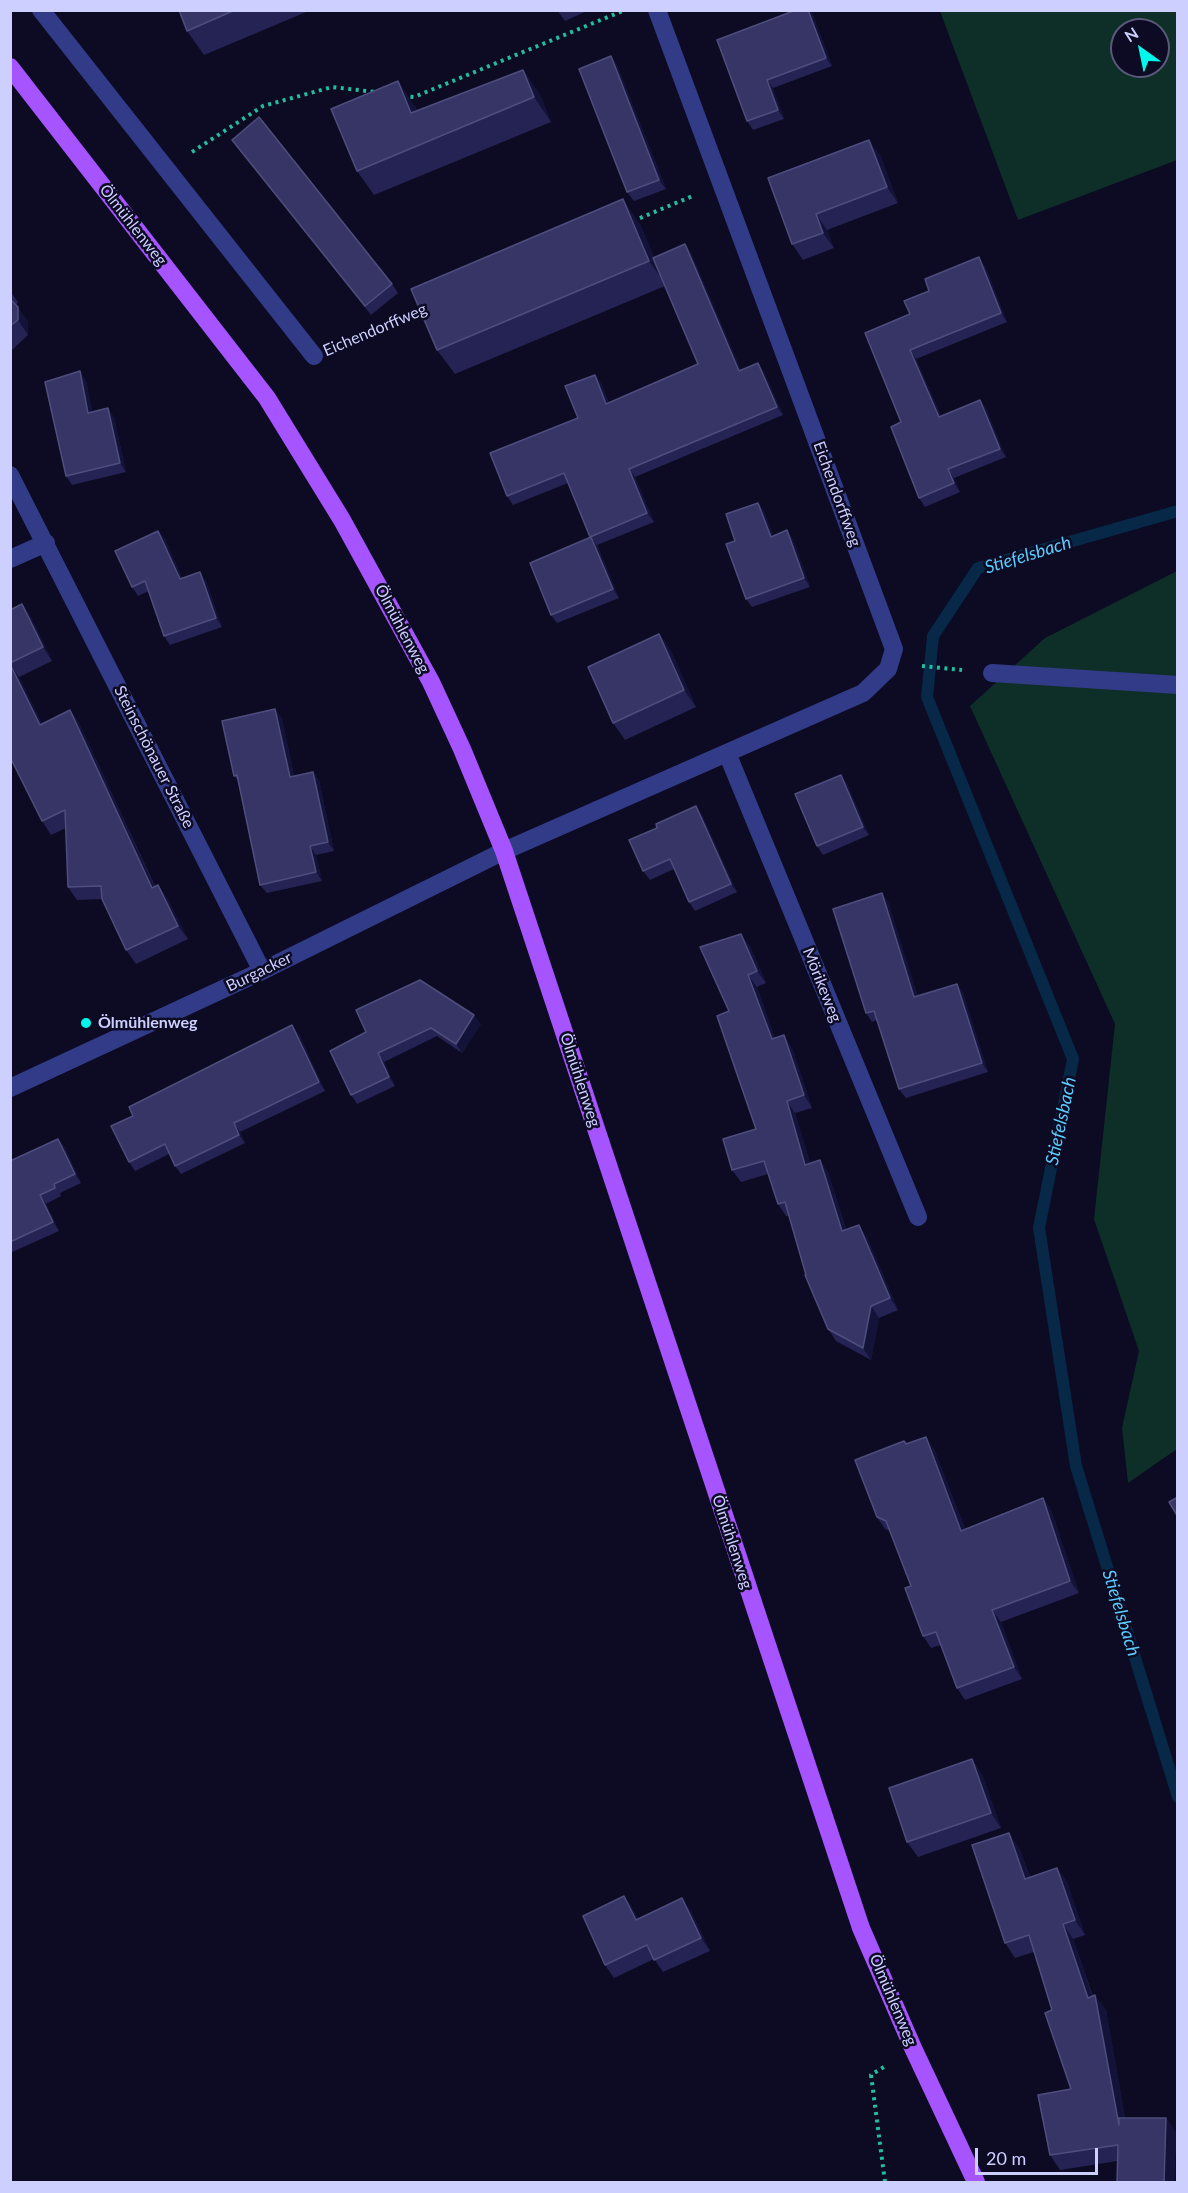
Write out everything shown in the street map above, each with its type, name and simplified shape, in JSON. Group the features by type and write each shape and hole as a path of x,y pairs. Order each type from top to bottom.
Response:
{"main road":[{"name":"Ölmühlenweg","path":"10,67 267,398 342,520 431,682 462,749 504,851 861,1928 913,2048 976,2182"}],"street":[{"name":"Eichendorffweg","path":"41,10 314,356"},
{"name":"Eichendorffweg","path":"657,10 894,649 888,669 863,693 727,753"},
{"name":"Steinschönauer Straße","path":"10,476 262,971"},
{"path":"10,559 46,543"},
{"path":"992,673 1178,685"},
{"path":"504,851 727,753"},
{"name":"Mörikeweg","path":"727,753 918,1217"},
{"name":"Burgacker","path":"10,1088 262,971 504,851"}],"path":[{"path":"402,95 414,97 625,10"},
{"path":"166,168 263,106 332,87 379,93"},
{"path":"623,225 722,183"},
{"name":"Eichendorffweg","path":"314,356 424,309"},
{"path":"921,666 992,673"},
{"path":"885,2182 871,2075 913,2048"}],"green space":[{"path":"940,11 1177,11 1177,160 1018,220"},
{"path":"1177,571 1177,1449 1128,1483 1122,1428 1139,1351 1094,1219 1115,1024 970,706 1045,638"}],"building":[{"path":"179,10 235,10 187,31"},
{"path":"796,10 808,10 826,58 767,80 778,110 747,121 717,40"},
{"path":"611,56 659,180 627,192 579,69"},
{"path":"523,70 534,97 357,171 331,109 398,81 411,113"},
{"path":"259,117 392,284 365,306 232,140"},
{"path":"869,140 887,187 816,214 823,233 792,244 768,178"},
{"path":"623,199 649,261 437,350 411,289"},
{"path":"685,244 739,371 758,363 777,407 629,469 647,513 590,537 564,473 507,496 490,453 578,418 565,386 595,375 606,404 698,364 653,258"},
{"path":"979,257 1001,313 910,350 939,417 980,400 1000,449 948,469 954,483 919,498 891,427 901,422 865,333 910,314 904,301 929,291 925,279"},
{"path":"10,299 18,307 18,320 10,326"},
{"path":"80,371 88,413 108,408 120,463 66,476 45,382"},
{"path":"758,503 771,537 787,530 804,578 746,599 726,544 735,541 726,514"},
{"path":"158,531 180,579 200,572 216,618 164,636 145,581 132,587 115,551"},
{"path":"591,537 613,589 551,615 530,563"},
{"path":"22,604 43,647 10,663 10,610"},
{"path":"659,634 684,690 613,723 588,667"},
{"path":"10,664 40,725 70,710 152,888 158,885 178,926 126,950 102,899 101,886 68,887 65,810 42,821 10,757"},
{"path":"275,709 290,777 313,772 328,842 310,846 316,872 260,885 237,775 234,776 222,721"},
{"path":"841,775 863,827 817,846 795,794"},
{"path":"696,806 731,884 689,902 670,859 643,871 629,840 657,828 656,824"},
{"path":"882,893 914,997 957,984 982,1063 899,1089 874,1011 866,1013 833,909"},
{"path":"741,934 757,971 748,975 772,1039 784,1035 804,1095 787,1101 805,1165 820,1160 842,1231 859,1225 890,1298 871,1306 863,1348 828,1329 805,1275 785,1202 778,1204 764,1161 732,1170 723,1139 756,1129 717,1016 729,1011 700,947"},
{"path":"420,980 474,1015 456,1044 431,1028 378,1053 389,1077 351,1095 330,1051 366,1032 356,1010"},
{"path":"292,1025 319,1082 234,1123 239,1135 175,1166 165,1144 129,1162 111,1126 133,1116 129,1107"},
{"path":"58,1139 75,1174 54,1184 55,1188 40,1195 53,1222 10,1242 10,1161"},
{"path":"926,1437 961,1531 1043,1498 1070,1581 992,1610 1014,1667 957,1688 936,1632 923,1636 905,1588 911,1586 886,1521 877,1517 855,1460 904,1441 906,1444"},
{"path":"1178,1497 1178,1517 1169,1502"},
{"path":"972,1759 991,1813 907,1842 889,1788"},
{"path":"1009,1833 1025,1879 1057,1868 1075,1920 1063,1924 1088,1998 1095,1995 1119,2125 1119,2118 1166,2118 1164,2182 1117,2182 1118,2145 1050,2155 1038,2095 1071,2089 1045,2013 1052,2010 1029,1935 1005,1943 972,1845"},
{"path":"624,1896 636,1920 682,1898 701,1938 654,1960 647,1945 605,1965 583,1916"}],"waterway":[{"name":"Stiefelsbach","path":"1178,511 978,568 933,636 927,697 1073,1059 1039,1228 1076,1466 1178,1797"}],"place":[{"name":"Ölmühlenweg","path":"86,1023"}]}
